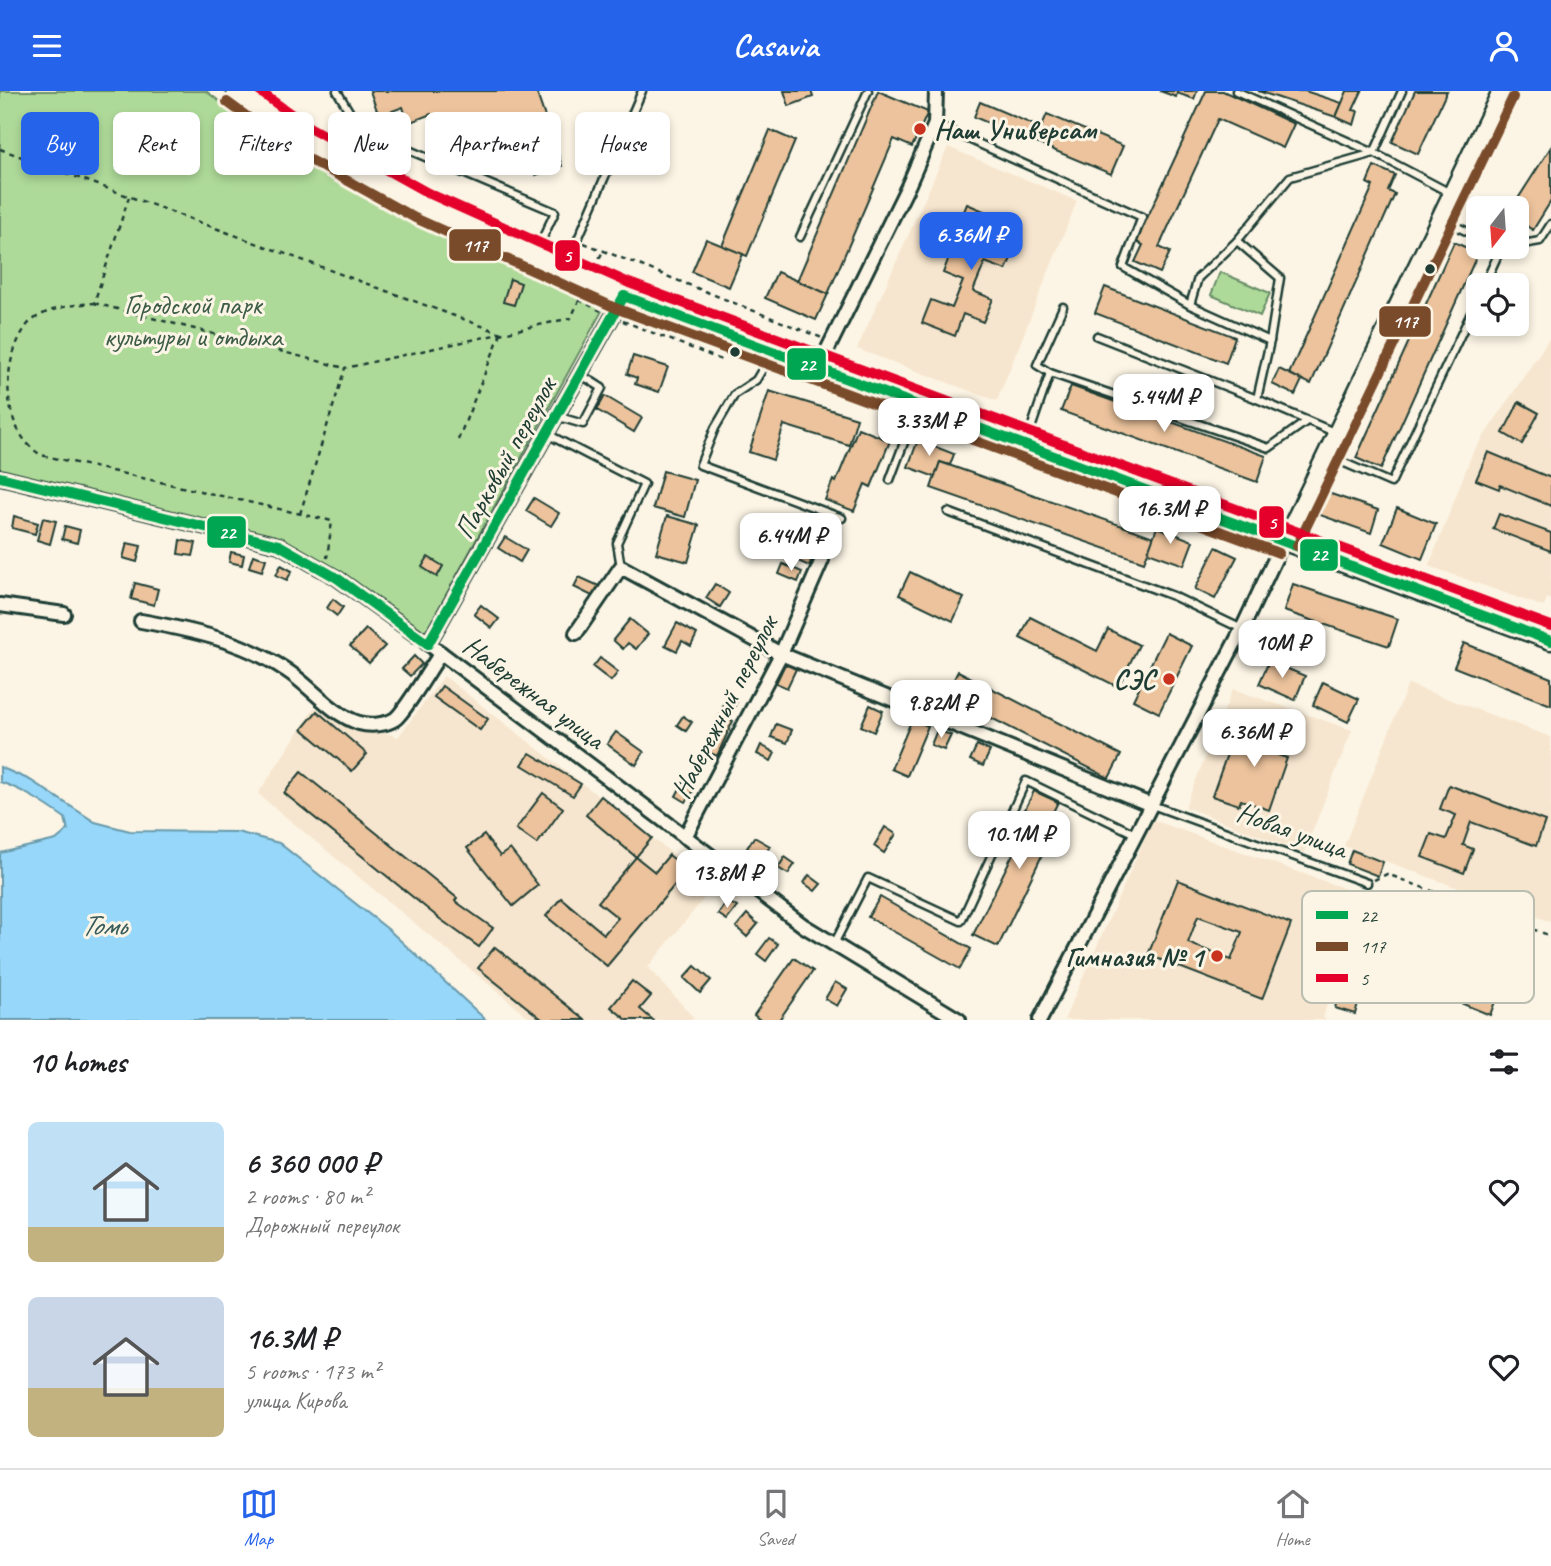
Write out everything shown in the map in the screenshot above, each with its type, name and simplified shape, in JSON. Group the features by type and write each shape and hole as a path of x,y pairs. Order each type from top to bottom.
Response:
{"main road":[{"path":"235,91 301,139 422,206 624,296 1551,641"}],"street":[{"path":"818,369 909,184 934,124 936,91"},
{"path":"1040,1020 1242,629 1334,432 1500,91"},
{"name":"Парковый переулок","path":"428,644 624,296"},
{"name":"Набережная улица","path":"0,477 279,545 325,572 441,653 804,926 958,1020"},
{"name":"Набережный переулок","path":"685,837 781,654 822,560"},
{"path":"576,633 621,567"},
{"name":"Новая улица","path":"621,567 781,654 1151,804"},
{"path":"0,605 64,614"},
{"path":"141,621 193,630 227,641 286,670 346,717 362,724 380,725 396,718 441,653"}],"lane":[{"path":"337,91 352,116 371,134 555,212 534,255"},
{"path":"565,269 642,91"},
{"path":"800,237 867,91"},
{"path":"1236,91 1374,153 1452,194"},
{"path":"1190,305 1198,278 1237,241 1290,177 1374,153 1402,91"},
{"path":"934,124 1142,217 1123,267 1190,305 1270,341"},
{"path":"1440,219 1466,231"},
{"path":"1530,243 1540,241 1551,224"},
{"path":"1237,241 1280,278 1257,399"},
{"path":"1063,307 1037,365 1050,373 1269,448 1307,421"},
{"path":"1324,454 1391,483 1466,324"},
{"path":"1097,336 1334,432"},
{"path":"773,352 755,380 735,394 715,428 700,465 842,519"},
{"path":"1026,445 1050,373"},
{"path":"556,416 583,424 602,388 580,374"},
{"path":"890,479 917,406"},
{"path":"547,434 644,484 617,543 621,567"},
{"path":"948,512 1173,596 1242,629"},
{"path":"834,944 868,878 961,921 1026,781 1135,834"},
{"name":"Новая улица","path":"1151,804 1367,883"}],"path":[{"path":"0,149 501,333"},
{"path":"94,303 129,197"},
{"path":"577,240 832,341"},
{"path":"4,377 17,339 29,324 48,311 94,303 345,367 571,318 603,251"},
{"path":"579,300 612,317 724,361"},
{"path":"458,440 501,333"},
{"path":"300,514 345,367"},
{"path":"5,409 16,431 32,450 41,455 332,521 325,572"},
{"path":"1367,883 1387,874 1432,891"},
{"path":"1534,930 1551,936"}],"shaded area":[{"path":"948,147 1077,201 997,401 857,349"},
{"path":"1551,336 1551,600 1547,598 1544,607 1429,566 1472,454"},
{"path":"444,676 714,886 648,967 694,1018 692,1020 532,1020 258,794 314,708 398,737"},
{"path":"1408,684 1551,737 1551,922 1534,916 1534,891 1467,891 1344,846"},
{"path":"1233,689 1352,730 1304,853 1185,807"},
{"name":"Гимназия № 1","path":"1153,820 1352,891 1302,891 1302,1003 1327,1003 1323,1018 1328,1020 1064,1020"}],"green space":[{"name":"Городской парк культуры и отдыха","path":"0,91 206,91 233,112 214,112 214,175 314,175 314,170 415,222 603,309 424,635 342,572 283,539 0,471"},
{"path":"1220,272 1270,293 1260,316 1211,295"}],"water":[{"name":"Томь","path":"0,767 30,780 95,822 130,831 237,832 279,843 389,930 486,1020 0,1020 0,853 56,840 68,830 65,818 26,793 0,782"}],"building":[{"path":"370,91 536,91 543,112 425,112 425,116 411,122 411,112 405,112 403,107 390,112 378,112"},
{"path":"784,91 811,91 813,97 789,106"},
{"path":"878,91 928,112 912,147 894,139 828,294 797,281"},
{"path":"1160,91 1197,91 1194,99 1177,93 1176,97"},
{"path":"1206,91 1223,91 1294,124 1283,148 1218,119 1159,247 1170,252 1160,273 1135,262 1143,245 1136,242"},
{"path":"1258,91 1305,91 1342,103 1336,117"},
{"path":"1347,91 1362,91 1353,110 1358,111 1354,125 1336,117"},
{"path":"1415,91 1447,91 1418,154 1392,142"},
{"path":"980,102 1041,128 1047,114 1123,146 1111,174 974,117"},
{"path":"770,130 795,141 747,256 722,246"},
{"path":"1551,147 1551,201 1533,230 1530,228 1530,196 1520,196"},
{"path":"1374,166 1395,175 1388,191 1395,194 1311,384 1289,374 1373,186 1367,183"},
{"path":"967,204 1003,219 994,241 1015,249 1006,270 985,262 973,291 993,299 983,322 963,314 955,336 922,323 931,300 952,308 963,281 943,273 951,252 969,259 978,236 957,228"},
{"path":"706,239 743,254 729,287 692,272"},
{"path":"1454,242 1466,248 1466,259 1475,259 1469,273 1466,273 1466,280 1381,469 1356,458"},
{"path":"777,272 828,294 816,320 765,298"},
{"path":"510,279 521,283 514,305 503,302"},
{"path":"1105,287 1235,337 1226,363 1095,313"},
{"path":"633,356 668,367 659,392 635,384 637,378 627,374"},
{"path":"1279,369 1302,380 1295,395 1272,384"},
{"path":"1071,386 1266,456 1257,482 1061,411"},
{"path":"769,391 857,418 849,445 784,425 773,460 749,452"},
{"path":"605,396 642,418 634,432 597,410"},
{"path":"1519,402 1539,413 1522,444 1503,433"},
{"path":"858,428 890,441 871,487 865,484 854,511 825,500 833,480 836,482"},
{"path":"918,440 954,454 950,465 940,462 935,477 908,467"},
{"path":"1488,452 1551,478 1551,506 1500,485 1499,489 1476,480"},
{"path":"940,462 1154,537 1144,562 931,488"},
{"path":"663,471 695,480 685,517 653,508"},
{"path":"1328,493 1378,510 1371,533 1320,515"},
{"path":"534,498 559,513 551,526 526,511"},
{"path":"1397,508 1436,524 1422,559 1383,543"},
{"path":"1499,514 1551,533 1551,551 1493,529"},
{"path":"14,516 38,523 35,534 12,528"},
{"path":"667,516 699,525 688,562 656,553"},
{"path":"43,518 56,521 50,544 37,540"},
{"path":"65,526 80,530 77,543 62,539"},
{"path":"1157,527 1193,541 1184,565 1148,552"},
{"path":"505,537 527,550 520,562 498,548"},
{"path":"180,540 196,543 193,556 178,554"},
{"path":"127,543 141,546 137,562 123,558"},
{"path":"794,545 814,554 809,566 789,557"},
{"path":"1216,547 1237,557 1215,599 1195,589"},
{"path":"231,552 244,555 242,565 229,562"},
{"path":"253,555 266,559 262,571 249,567"},
{"path":"428,557 443,566 437,577 422,567"},
{"path":"783,564 802,572 798,582 779,574"},
{"path":"281,565 292,571 287,580 276,575"},
{"path":"910,572 964,598 953,621 899,595"},
{"path":"579,577 599,586 594,597 574,587"},
{"path":"135,583 158,589 154,605 131,599"},
{"path":"715,584 729,593 720,607 706,598"},
{"path":"1293,584 1398,619 1389,646 1284,611"},
{"path":"333,599 343,607 337,616 327,608"},
{"path":"481,605 499,619 492,628 474,614"},
{"path":"1030,617 1097,651 1108,629 1139,645 1118,687 1020,638"},
{"path":"630,619 648,634 636,649 628,643 623,649 613,640"},
{"path":"677,623 697,634 691,646 682,641 677,651 665,645"},
{"path":"366,629 385,646 369,663 350,646"},
{"path":"1166,633 1192,646 1159,713 1133,700"},
{"path":"1464,643 1551,678 1551,705 1454,667"},
{"path":"414,656 422,664 410,676 402,669"},
{"path":"600,658 618,672 611,681 593,667"},
{"path":"1269,661 1305,676 1295,700 1259,684"},
{"path":"785,664 796,669 787,688 776,683"},
{"path":"958,671 1121,755 1109,778 946,695"},
{"path":"1323,682 1359,699 1348,722 1313,705"},
{"path":"442,686 488,719 480,730 434,697"},
{"path":"727,697 737,701 732,712 722,708"},
{"path":"870,705 883,711 874,732 861,726"},
{"path":"317,711 367,754 352,771 302,729"},
{"path":"720,715 733,721 717,756 704,750"},
{"path":"683,716 692,722 686,731 677,725"},
{"path":"912,719 928,726 907,776 891,769"},
{"path":"1265,720 1294,731 1286,753 1267,746 1266,751 1287,758 1269,810 1241,800 1239,805 1212,796 1231,743 1254,751"},
{"path":"776,724 792,730 787,743 771,737"},
{"path":"937,730 951,735 944,750 931,745"},
{"path":"616,732 644,752 636,765 607,744"},
{"path":"761,745 775,753 771,761 757,754"},
{"path":"977,745 990,751 983,766 970,760"},
{"path":"530,753 581,784 573,796 522,765"},
{"path":"301,772 457,898 455,901 493,928 479,947 440,919 284,793"},
{"path":"683,783 694,790 686,802 676,796"},
{"path":"1449,785 1545,821 1536,846 1471,822 1463,845 1473,849 1464,873 1422,857 1431,834 1446,839 1456,815 1440,809"},
{"path":"1034,791 1058,802 1050,818 1058,822 998,947 973,935 1033,813 1025,809"},
{"path":"543,793 563,808 537,844 516,829"},
{"path":"601,796 652,838 636,857 586,815"},
{"path":"885,827 896,834 884,853 874,846"},
{"path":"484,835 500,856 510,849 538,885 513,906 467,848"},
{"path":"754,837 770,846 763,857 747,848"},
{"path":"1352,850 1383,862 1378,876 1347,864"},
{"path":"669,855 705,884 695,895 678,881 607,966 546,916 561,898 604,934 618,918 598,902 636,857 655,872"},
{"path":"785,857 795,864 788,874 778,868"},
{"path":"809,875 821,884 815,891 804,883"},
{"path":"1178,880 1291,924 1262,999 1148,955","holes":["1198,916 1242,932 1231,960 1188,943"]},
{"path":"880,897 971,949 960,969 868,917"},
{"path":"727,901 737,907 727,920 718,914"},
{"path":"747,914 758,924 747,937 736,927"},
{"path":"769,938 778,944 766,961 757,954"},
{"path":"495,947 585,1020 543,1020 478,968"},
{"path":"794,958 813,971 779,1020 760,1020 754,1015"},
{"path":"695,966 711,980 700,993 684,978"},
{"path":"632,981 651,996 640,1009 653,1020 627,1020 611,1007"},
{"path":"835,982 847,989 837,1006 825,999"},
{"path":"1336,1003 1358,1003 1355,1014 1335,1008"},
{"path":"1460,1003 1495,1003 1490,1015"}],"transit line":[{"name":"5","path":"259,91 309,127 428,193 629,283 1551,626"},
{"name":"117","path":"1297,546 1513,97"},
{"name":"117","path":"227,102 294,151 415,218 618,309 1279,553"},
{"name":"22","path":"624,296 1551,641"},
{"name":"22","path":"428,644 624,296"},
{"name":"22","path":"0,477 279,545 337,578 428,644"}],"place":[{"name":"Наш Универсам","path":"920,129"},
{"name":"СЭС","path":"1169,679"},
{"name":"Гимназия № 1","path":"1217,956"}]}
